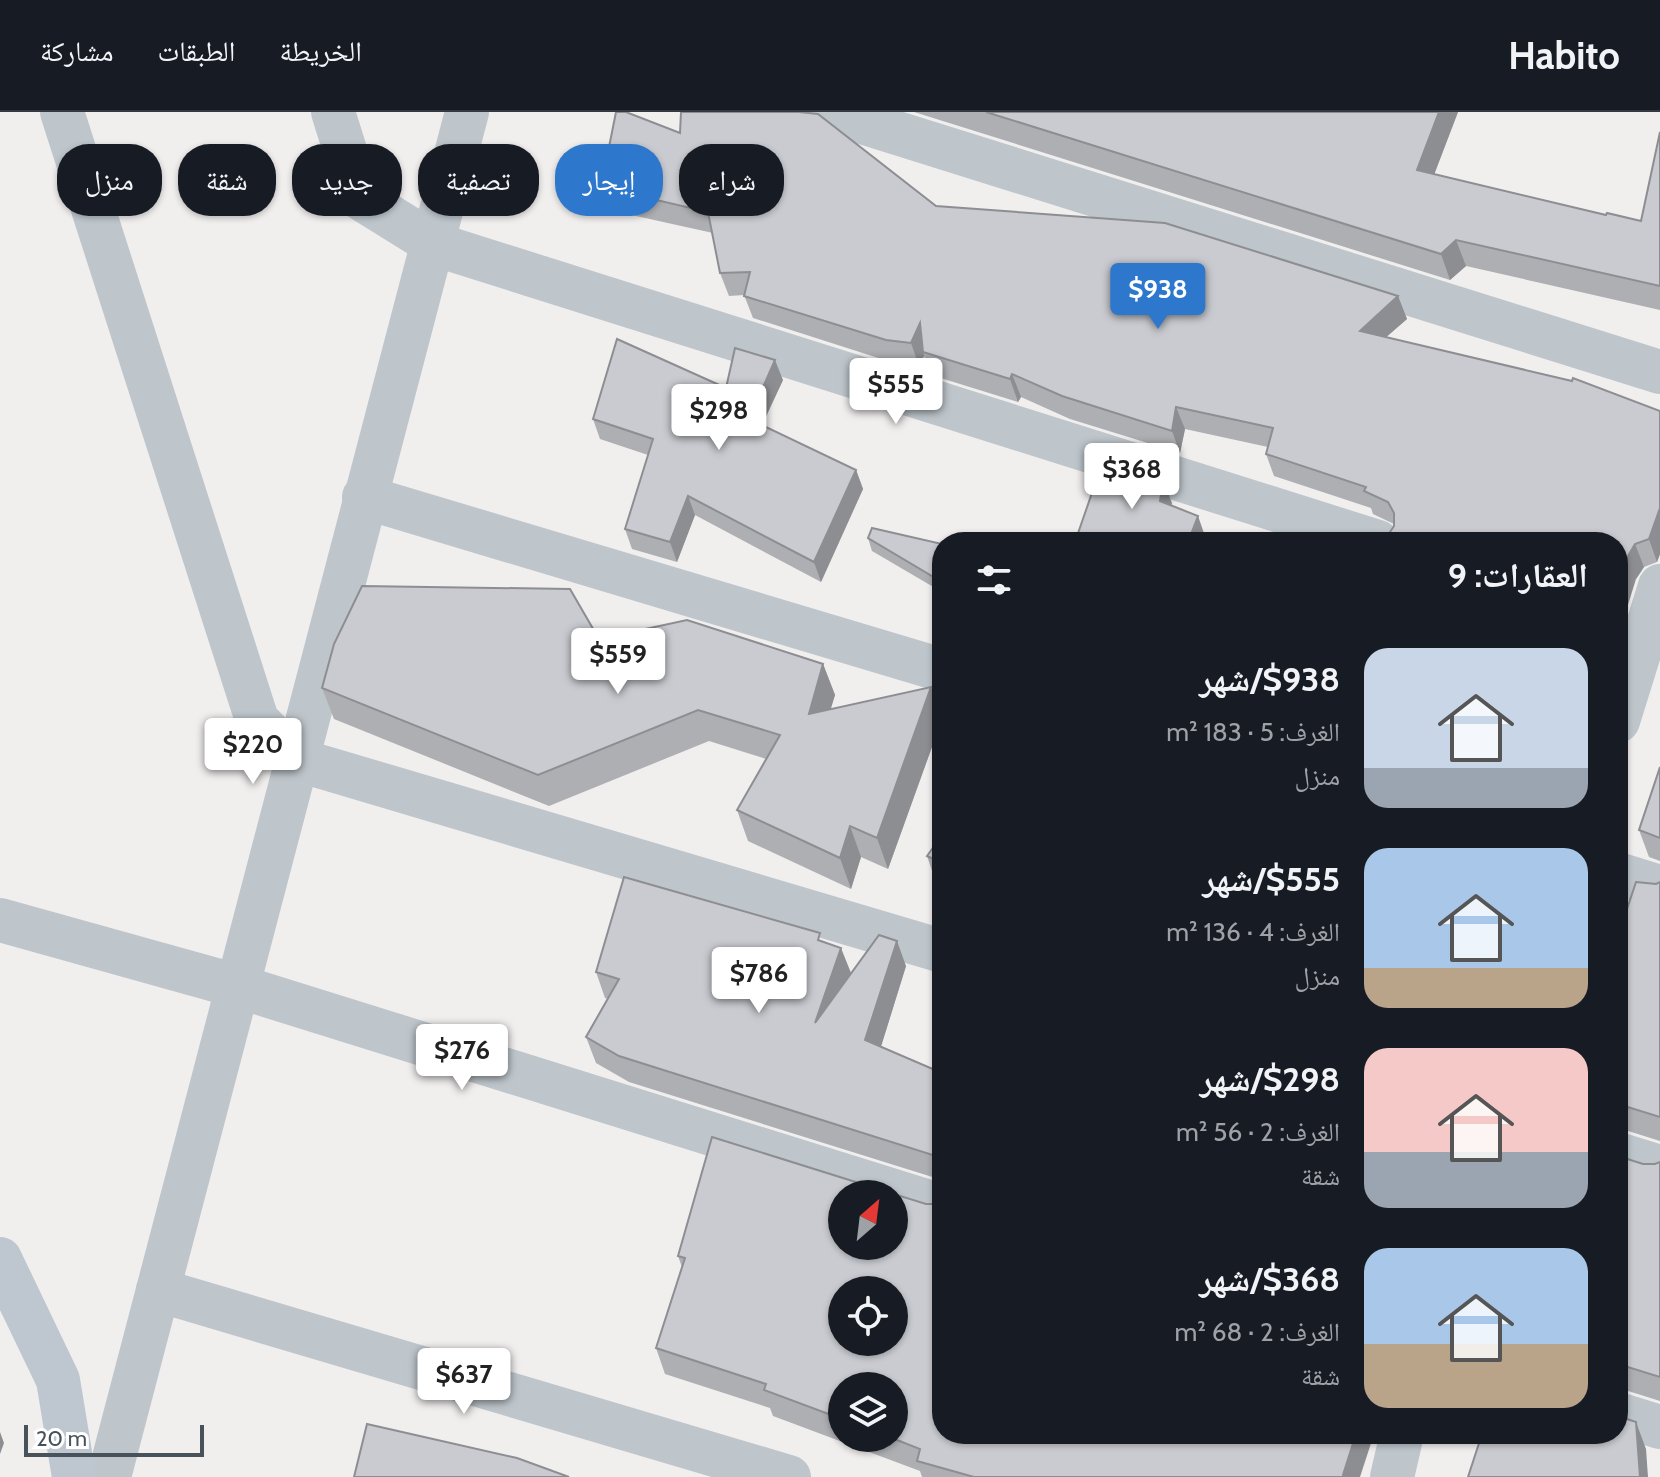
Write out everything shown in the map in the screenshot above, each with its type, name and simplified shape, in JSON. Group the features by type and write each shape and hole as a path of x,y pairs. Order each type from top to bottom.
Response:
{"main road":[{"path":"0,1259 58,1380 74,1477"}],"street":[{"path":"62,112 257,720 295,759 932,948"},
{"path":"333,112 360,198 434,244 1346,532"},
{"path":"109,1477 467,112"},
{"path":"830,112 1660,372"},
{"path":"364,497 932,667"},
{"path":"1628,681 1642,625 1660,586"},
{"path":"1628,877 1660,887"},
{"path":"0,920 237,986 932,1203"},
{"path":"1628,1157 1660,1167"},
{"path":"158,1290 789,1477"},
{"path":"1628,1417 1660,1427"},
{"path":"1392,1477 1400,1444"}],"building":[{"path":"616,112 626,112 680,133 681,112 818,114 936,206 1165,223 1398,296 1360,331 1572,381 1573,378 1660,411 1660,508 1649,539 1635,544 1628,556 1628,532 1390,532 1394,526 1394,513 1388,502 1364,491 1366,487 1266,454 1273,428 1176,407 1172,431 1062,396 1012,374 1010,379 923,352 920,323 911,343 886,340 744,296 750,272 720,273 709,216 784,216 784,144 679,144 679,205 663,201 663,144 610,144"},
{"path":"986,112 1439,112 1417,170 1641,221 1660,132 1660,286 1456,240 1441,254"},
{"path":"617,339 726,388 735,348 775,360 749,419 856,470 814,562 688,496 670,542 625,529 653,439 593,419"},
{"path":"1103,461 1163,480 1160,501 1198,516 1192,532 1078,532"},
{"path":"872,528 932,542 932,576 868,538"},
{"path":"362,586 570,589 599,639 687,620 823,664 809,714 931,687 877,838 850,826 840,858 737,810 780,735 698,710 538,775 322,688 334,644"},
{"path":"1660,767 1660,838 1639,830"},
{"path":"624,877 820,933 818,940 841,948 815,1023 879,935 897,941 865,1040 932,1069 932,1155 619,1056 586,1037 619,979 596,972"},
{"path":"1636,882 1660,882 1660,1117 1628,1107 1628,906"},
{"path":"712,1137 849,1180 828,1180 828,1260 908,1260 908,1198 932,1204 932,1444 1353,1444 1343,1475 1348,1477 974,1477 917,1461 920,1449 908,1444 908,1372 828,1372 828,1414 764,1390 766,1384 656,1348 685,1258 678,1256"},
{"path":"1628,1159 1643,1164 1660,1162 1660,1377 1628,1367"},
{"path":"1628,1419 1636,1422 1640,1477 1468,1477 1479,1444 1628,1444"},
{"path":"367,1424 517,1458 569,1477 354,1477"}]}
